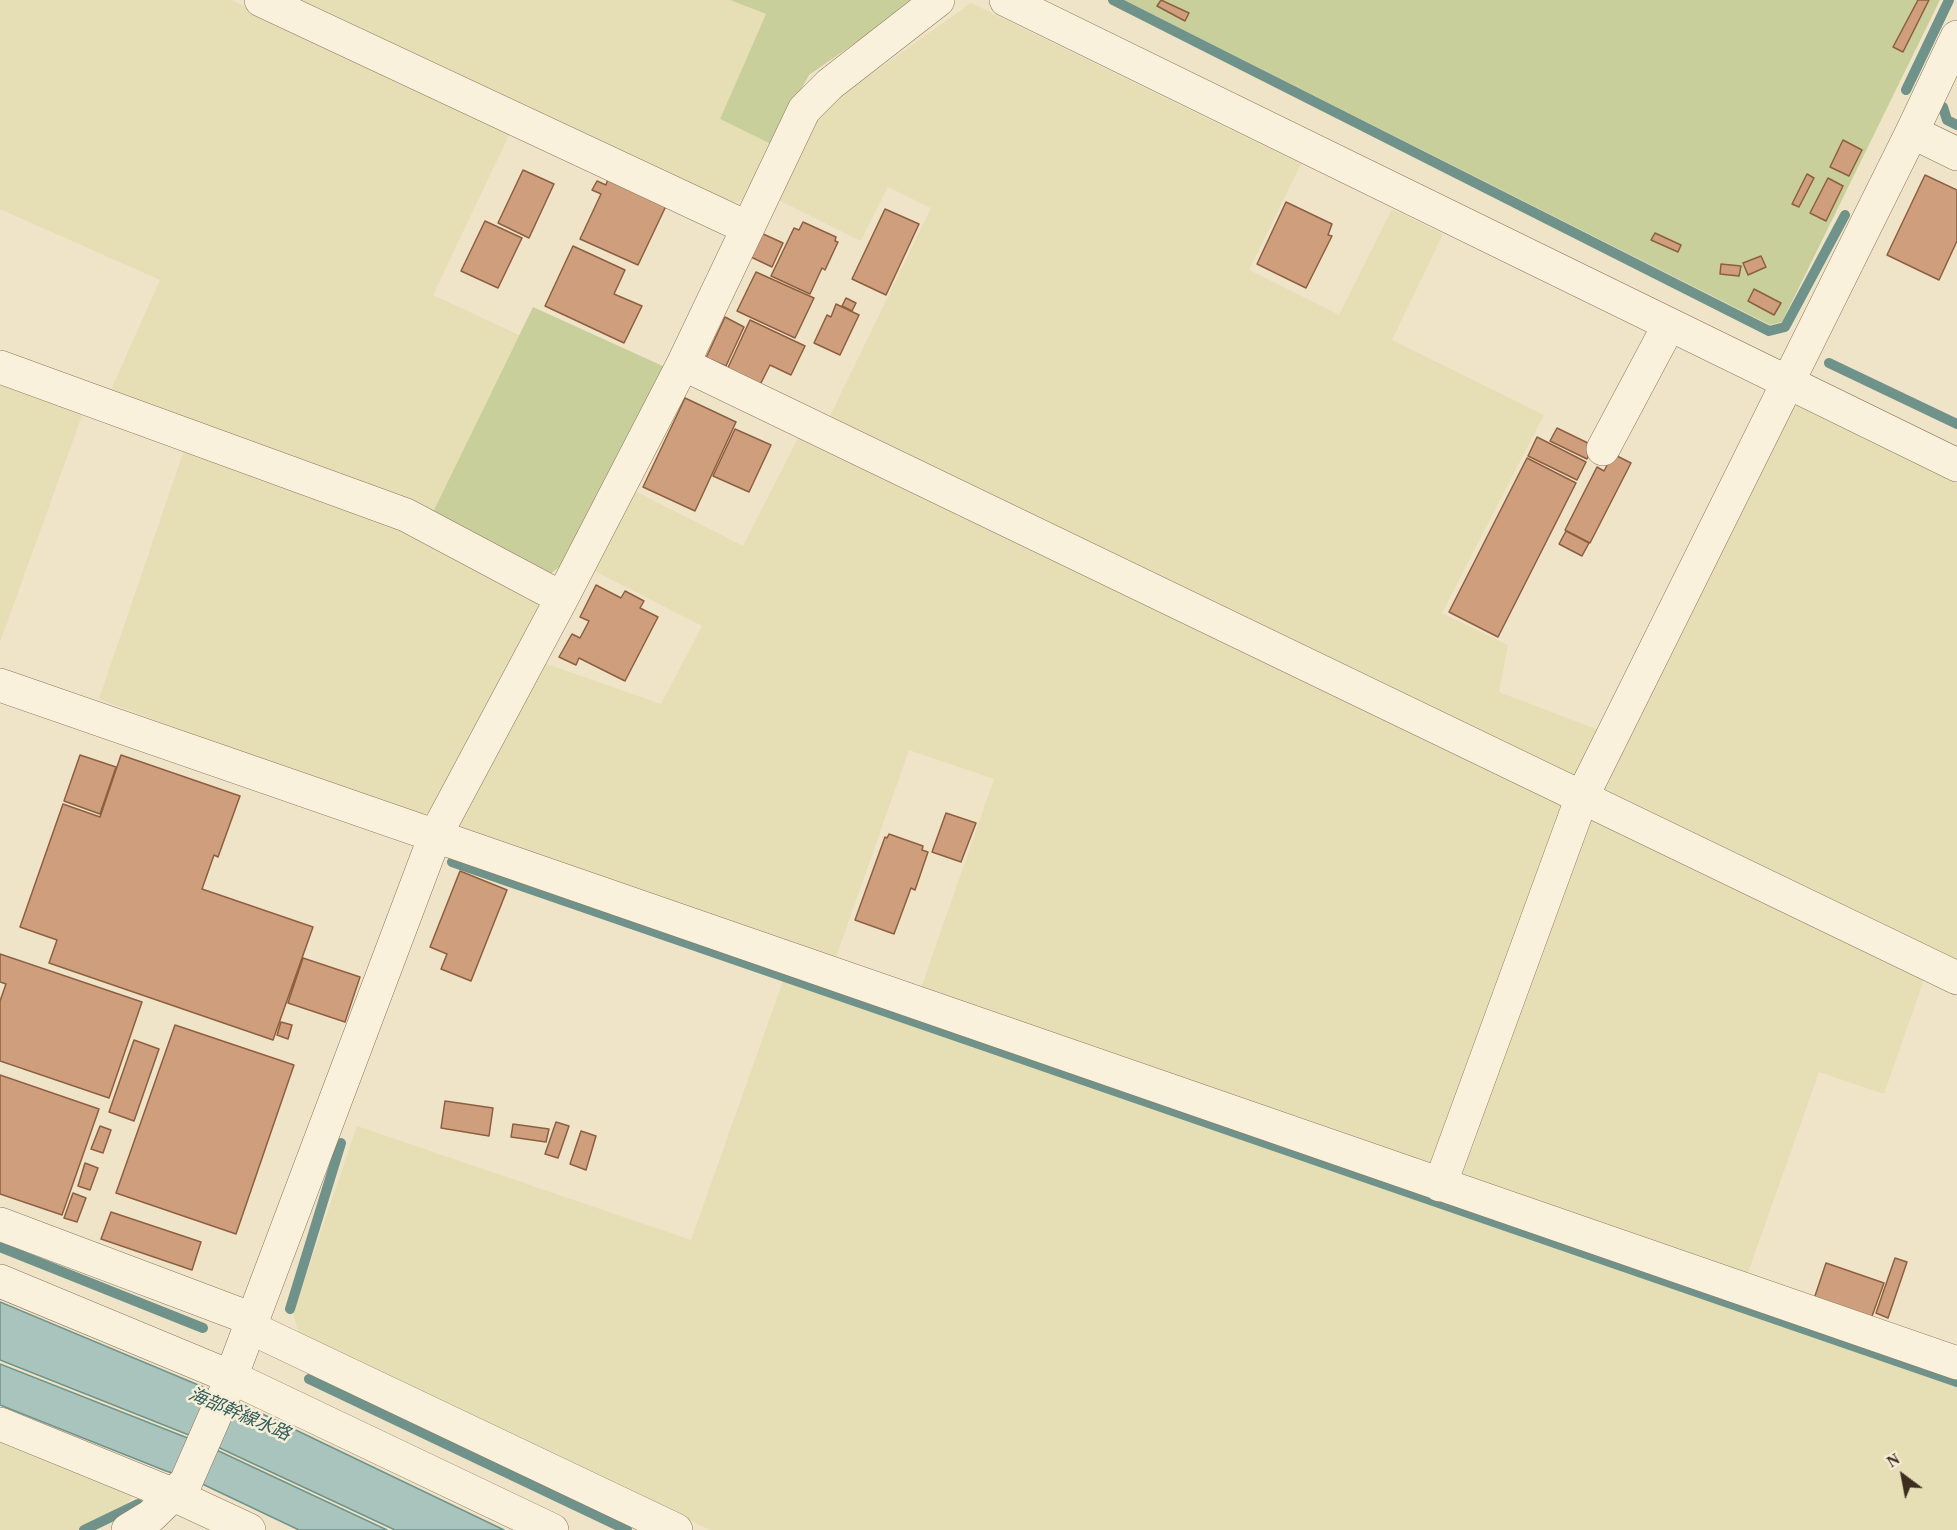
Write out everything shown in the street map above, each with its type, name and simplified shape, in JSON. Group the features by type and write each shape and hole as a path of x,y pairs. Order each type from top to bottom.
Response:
{"street":[{"path":"261,0 748,228"},
{"path":"128,1530 151,1516 180,1488 228,1385 435,836 683,364 804,110 830,84 938,0"},
{"path":"1006,0 1957,465"},
{"path":"1440,1185 1582,797 1957,37"},
{"path":"1912,132 1957,154"},
{"path":"1603,449 1669,325"},
{"path":"683,364 1957,978"},
{"path":"0,367 406,515 562,598"},
{"path":"0,685 1957,1363"},
{"path":"0,1224 250,1323 676,1530"},
{"path":"0,1281 552,1530"},
{"path":"0,1424 180,1488 249,1530"}],"shaded area":[{"path":"0,0 231,0 511,131 433,295 519,335 432,514 110,392 160,280 0,209"},
{"path":"287,0 730,0 766,14 720,119 771,144 743,200 726,204"},
{"path":"971,3 1301,164 1249,270 1339,315 1392,209 1443,234 1392,340 1544,415 1442,613 1508,645 1499,692 1604,732 1578,785 828,420 931,208 888,187 861,241 777,199 825,107"},
{"path":"0,378 84,410 0,642"},
{"path":"1791,403 1957,483 1957,962 1601,788"},
{"path":"800,434 1568,803 1436,1170 921,988 994,779 909,750 835,960 464,832 459,823 544,663 661,704 702,626 595,571 635,491 743,546"},
{"path":"185,447 401,525 535,598 539,609 434,810 416,818 99,699"},
{"path":"1590,818 1927,971 1884,1094 1819,1072 1745,1281 1452,1178"},
{"path":"783,981 1957,1387 1957,1530 710,1530 299,1335 293,1313 357,1126 691,1240"},
{"path":"0,1442 132,1496 125,1507 77,1530 0,1530"}],"green space":[{"path":"730,0 917,0 809,75 771,144 720,119 766,14"},
{"path":"1124,0 1940,0 1782,322 1770,325"},
{"path":"533,307 665,367 565,563 546,577 432,514"}],"water":[{"name":"海部幹線水路","path":"0,1302 227,1397 504,1530 395,1530 209,1443 0,1360"},
{"path":"0,1364 208,1446 387,1530 299,1530 196,1481 0,1405"}],"building":[{"path":"1161,0 1189,13 1185,21 1157,6"},
{"path":"1918,0 1929,0 1903,52 1893,47"},
{"path":"1843,140 1862,150 1849,176 1830,167"},
{"path":"523,170 554,184 529,238 498,223"},
{"path":"1807,174 1814,178 1799,207 1792,204"},
{"path":"1925,175 1957,190 1957,241 1939,280 1887,255"},
{"path":"1828,178 1843,186 1826,221 1810,213"},
{"path":"608,179 666,206 638,265 580,239 601,194 592,190 597,181 606,185"},
{"path":"1286,202 1332,224 1328,235 1332,236 1306,288 1257,264"},
{"path":"885,209 919,224 886,295 852,279"},
{"path":"485,221 522,238 498,288 461,271"},
{"path":"803,222 836,237 835,241 838,242 825,270 822,268 810,294 771,276 794,228 799,230"},
{"path":"761,233 783,243 772,267 751,257"},
{"path":"1655,233 1681,245 1678,252 1651,240"},
{"path":"573,246 625,270 614,294 642,306 624,343 545,306"},
{"path":"1761,256 1766,267 1748,275 1743,263"},
{"path":"1721,264 1741,266 1739,276 1720,274"},
{"path":"756,272 814,298 795,338 737,311"},
{"path":"1754,289 1781,303 1774,315 1748,301"},
{"path":"846,298 856,303 852,311 842,306"},
{"path":"836,304 859,315 840,355 814,343 827,315 831,317"},
{"path":"725,317 744,327 726,366 706,358"},
{"path":"750,320 805,346 791,375 770,365 759,387 726,372"},
{"path":"685,398 736,422 695,511 643,487"},
{"path":"1557,428 1594,446 1587,459 1550,441"},
{"path":"735,429 771,445 749,492 713,476"},
{"path":"1537,437 1586,462 1577,480 1528,456"},
{"path":"1613,454 1631,463 1590,543 1565,530 1597,467 1604,471"},
{"path":"1527,458 1576,483 1498,637 1449,612"},
{"path":"1566,531 1589,543 1582,556 1559,544"},
{"path":"596,585 621,598 625,591 644,601 640,608 658,617 625,681 579,658 576,665 559,657 572,634 580,638 589,621 580,617"},
{"path":"80,755 116,767 100,814 64,801"},
{"path":"121,755 240,796 218,857 214,855 202,889 313,927 273,1040 49,963 57,940 20,927 63,804 100,817"},
{"path":"946,813 976,823 961,862 932,852"},
{"path":"889,834 923,846 922,850 928,852 915,890 911,888 894,934 855,920 885,837 887,838"},
{"path":"460,871 507,890 471,981 441,969 447,954 430,947"},
{"path":"0,954 142,1002 109,1098 0,1061 0,1001 6,984 0,982"},
{"path":"303,958 360,977 345,1022 288,1003"},
{"path":"281,1022 292,1025 288,1039 277,1035"},
{"path":"175,1025 294,1065 236,1234 116,1193"},
{"path":"134,1040 159,1049 134,1121 109,1112"},
{"path":"0,1075 99,1109 62,1215 0,1194"},
{"path":"445,1101 493,1108 489,1136 441,1128"},
{"path":"556,1122 569,1126 558,1158 545,1154"},
{"path":"513,1124 549,1129 546,1142 511,1137"},
{"path":"100,1126 111,1130 103,1153 91,1149"},
{"path":"581,1131 596,1136 586,1170 570,1164"},
{"path":"85,1163 98,1168 90,1190 78,1186"},
{"path":"73,1193 86,1198 77,1222 64,1218"},
{"path":"111,1212 201,1242 192,1270 101,1239"},
{"path":"1895,1258 1907,1262 1888,1318 1876,1313"},
{"path":"1826,1263 1884,1283 1871,1319 1814,1299"}],"waterway":[{"path":"1113,0 1769,331 1785,327 1845,215"},
{"path":"1906,90 1949,0"},
{"path":"1943,107 1947,120 1957,125"},
{"path":"1829,363 1957,424"},
{"path":"452,862 1957,1382"},
{"path":"290,1309 341,1143"},
{"path":"0,1247 203,1328"},
{"path":"309,1379 627,1530"},
{"path":"84,1530 138,1504"}]}
